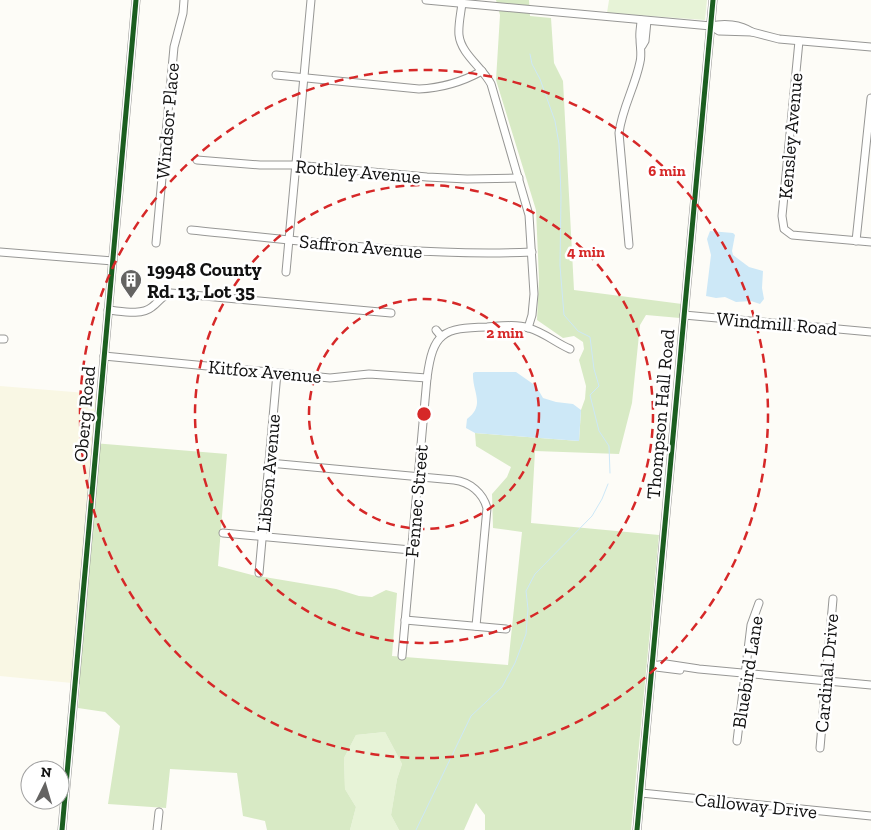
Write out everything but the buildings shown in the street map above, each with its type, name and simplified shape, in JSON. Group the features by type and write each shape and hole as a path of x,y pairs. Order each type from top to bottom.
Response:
{"street":[{"name":"Oberg Road","path":"62,830 136,0"},
{"name":"Windsor Place","path":"156,243 174,46 184,13 184,0"},
{"path":"286,272 294,165 311,0"},
{"path":"426,0 711,26 719,31 752,32 779,39 871,47"},
{"name":"Thompson Hall Road","path":"637,830 713,0"},
{"path":"462,3 460,41 491,84 529,214 534,304 528,328"},
{"path":"629,245 619,133 621,118 637,76 641,59 642,46 640,40 644,20"},
{"name":"Kensley Avenue","path":"799,41 782,216 783,225 786,231 792,235 856,241"},
{"path":"276,75 419,89 452,85 482,71"},
{"path":"871,98 856,241 871,242"},
{"name":"Rothley Avenue","path":"197,160 260,166 294,165 428,177 467,179 519,178"},
{"name":"Saffron Avenue","path":"191,230 458,253 532,252"},
{"path":"0,252 113,261"},
{"path":"108,310 141,312 151,309 162,297 171,293 391,313"},
{"name":"Windmill Road","path":"684,315 871,332"},
{"path":"436,330 441,336 457,329 468,327 510,326 528,328 545,334 570,349"},
{"name":"Fennec Street","path":"402,656 427,378 431,352 441,336"},
{"name":"Kitfox Avenue","path":"104,356 330,378 369,374 427,378"},
{"name":"Libson Avenue","path":"259,573 277,373"},
{"path":"269,463 460,481 474,488 485,502 487,508 476,626"},
{"path":"223,533 411,550"},
{"name":"Cardinal Drive","path":"820,748 833,598"},
{"name":"Bluebird Lane","path":"737,741 751,625 759,603"},
{"path":"405,620 506,630"},
{"path":"652,666 666,669 682,670 688,668 744,672 871,685"},
{"name":"Calloway Drive","path":"641,793 871,816"},
{"path":"157,830 159,812"}],"shaded area":[{"path":"0,386 98,394 72,683 0,676"}],"green space":[{"path":"496,0 529,0 530,16 551,18 554,63 563,81 574,290 682,304 680,318 646,315 640,325 632,403 619,454 535,451 531,523 659,535 631,830 485,830 485,815 476,803 464,830 399,830 391,815 397,779 402,764 385,732 356,735 344,758 345,789 356,807 350,830 267,830 265,821 243,816 237,773 170,769 166,808 108,804 120,726 105,712 78,708 80,684 72,683 93,443 227,454 218,566 252,575 336,589 359,596 372,597 386,590 397,593 392,656 508,665 522,532 493,528 492,494 507,477 511,467 476,446 475,433 579,441 581,410 585,399 586,386 579,360 584,349 583,342 574,336 563,338 537,320 539,279 536,210 496,80 500,15"},
{"path":"609,0 707,0 705,20 607,13"},
{"path":"385,732 402,764 397,779 391,815 399,830 350,830 356,807 345,789 344,758 356,735"}],"water":[{"path":"710,231 733,233 735,235 733,255 749,267 763,271 762,288 764,299 760,304 751,301 736,302 725,297 706,296 711,255 707,239"},
{"path":"516,372 536,386 543,398 573,404 581,410 579,441 475,433 466,428 467,419 473,414 477,403 473,380 473,373"}],"waterway":[{"path":"530,54 532,64 540,79 555,121 559,144 561,196 560,266 564,315 578,331 590,337 594,369 599,386 590,395 599,431 609,446 610,473"},
{"path":"416,830 471,716 502,687 515,663 526,634 528,609 526,591 535,574 592,516 608,484"}],"cycle path":[{"path":"62,830 136,0"},
{"path":"637,830 713,0"}],"place":[{"name":"19948 County Rd. 13, Lot 35","path":"131,299"}]}
